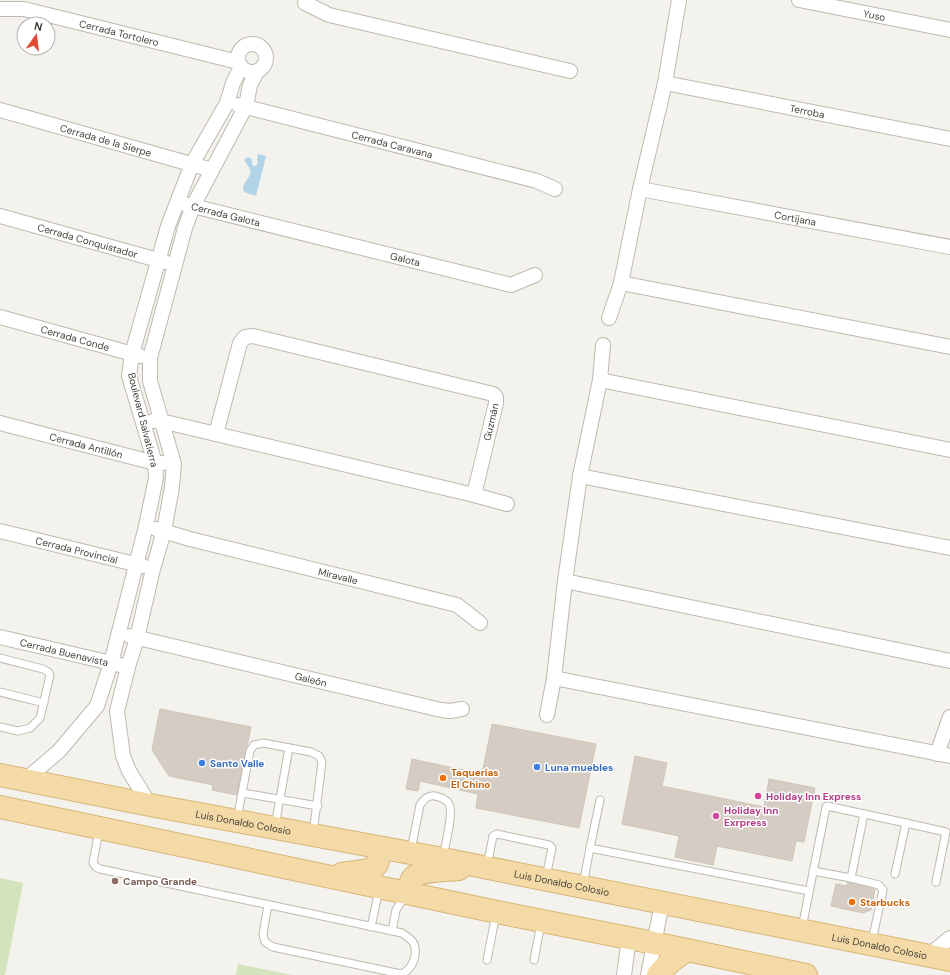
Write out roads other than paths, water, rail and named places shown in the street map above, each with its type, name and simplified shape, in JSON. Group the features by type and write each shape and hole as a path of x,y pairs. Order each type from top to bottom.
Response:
{"main road":[{"name":"Luis Donaldo Colosio","path":"0,776 443,859 950,960"},
{"path":"0,807 380,888 806,975"},
{"path":"326,876 371,870 376,864 382,848"},
{"path":"408,893 412,878 417,875 425,872 477,866"},
{"path":"658,975 674,958 688,950"}],"street":[{"path":"609,318 621,283 640,189 665,83 679,0"},
{"name":"Yuso","path":"800,0 950,30"},
{"path":"306,2 329,15 570,71"},
{"name":"Cerrada Tortolero","path":"0,9 24,9 240,65"},
{"path":"253,43 264,48 267,59 262,69 257,72 245,71 240,65 238,56 239,51 243,47 253,43"},
{"name":"Boulevard Salvatierra","path":"24,781 59,751 97,706 111,663 146,526 156,478 155,463 130,376 132,354 168,226 192,164 227,103 240,65"},
{"name":"Boulevard Salvatierra","path":"150,805 128,771 123,756 117,711 164,531 172,487 174,464 150,381 150,358 185,228 193,206 246,106 250,85 257,72"},
{"name":"Terroba","path":"665,83 950,139"},
{"name":"Cerrada Caravana","path":"227,103 246,106 537,181 555,189"},
{"name":"Cerrada de la Sierpe","path":"0,110 212,170"},
{"name":"Cortijana","path":"640,189 950,247"},
{"name":"Cerrada Galota","path":"177,202 274,226"},
{"name":"Cerrada Conquistador","path":"0,216 175,265"},
{"name":"Galota","path":"274,226 511,285 535,275"},
{"path":"621,283 950,348"},
{"name":"Cerrada Conde","path":"0,317 150,358"},
{"name":"Guzmán","path":"216,434 240,343 245,337 253,336 493,394 496,397 496,403 474,495"},
{"path":"547,715 554,678 564,581 580,476 600,380 604,345"},
{"path":"600,380 950,450"},
{"path":"142,421 161,422 216,434 507,504"},
{"name":"Cerrada Antillón","path":"0,423 155,463 174,464"},
{"path":"580,476 950,548"},
{"name":"Miravalle","path":"146,526 190,539 457,605 480,623"},
{"name":"Cerrada Provincial","path":"0,530 153,569"},
{"path":"564,581 950,661"},
{"name":"Galeón","path":"118,634 441,710 450,711 462,709"},
{"name":"Cerrada Buenavista","path":"0,637 128,667"},
{"path":"554,678 944,755 950,717"},
{"path":"97,706 117,711"},
{"path":"648,975 662,903"},
{"path":"624,975 630,938"},
{"path":"928,956 950,938"}],"lane":[{"path":"0,658 43,669 50,675 40,718 30,728 18,732 0,727"},
{"path":"0,692 44,703"},
{"path":"237,821 250,752 254,745 263,743 311,752 318,756 322,762 318,806 313,834"},
{"path":"275,828 290,748"},
{"path":"243,793 318,806"},
{"path":"410,853 420,805 424,799 430,796 436,796 446,800 450,804 451,812 443,859"},
{"path":"583,887 600,800"},
{"path":"802,930 826,807 829,806 948,832 936,882"},
{"path":"851,878 864,814"},
{"path":"895,874 906,823"},
{"path":"100,828 93,863 100,869 371,926 402,934 411,939 414,944 414,957 412,965 407,972 401,974 273,947 265,942 263,934 268,905"},
{"path":"477,866 493,836 497,834 549,845 552,848 545,879"},
{"path":"590,848 809,892"},
{"path":"813,871 879,885 883,890 872,945"},
{"path":"371,926 380,888"},
{"path":"392,931 396,910 408,893"},
{"path":"487,960 497,912"},
{"path":"534,960 542,920"}],"water":[{"path":"258,154 266,156 256,196 244,192 243,186 250,174 250,171 244,160 248,157 252,159 252,165 256,166 258,163"}],"place":[{"name":"Santo Valle","path":"202,763"},
{"name":"Luna muebles","path":"537,767"},
{"name":"Taquerías El Chino","path":"443,778"},
{"name":"Holiday Inn Express","path":"758,796"},
{"name":"Holiday Inn Exrpress","path":"716,816"},
{"name":"Campo Grande","path":"115,881"},
{"name":"Starbucks","path":"852,902"}]}
